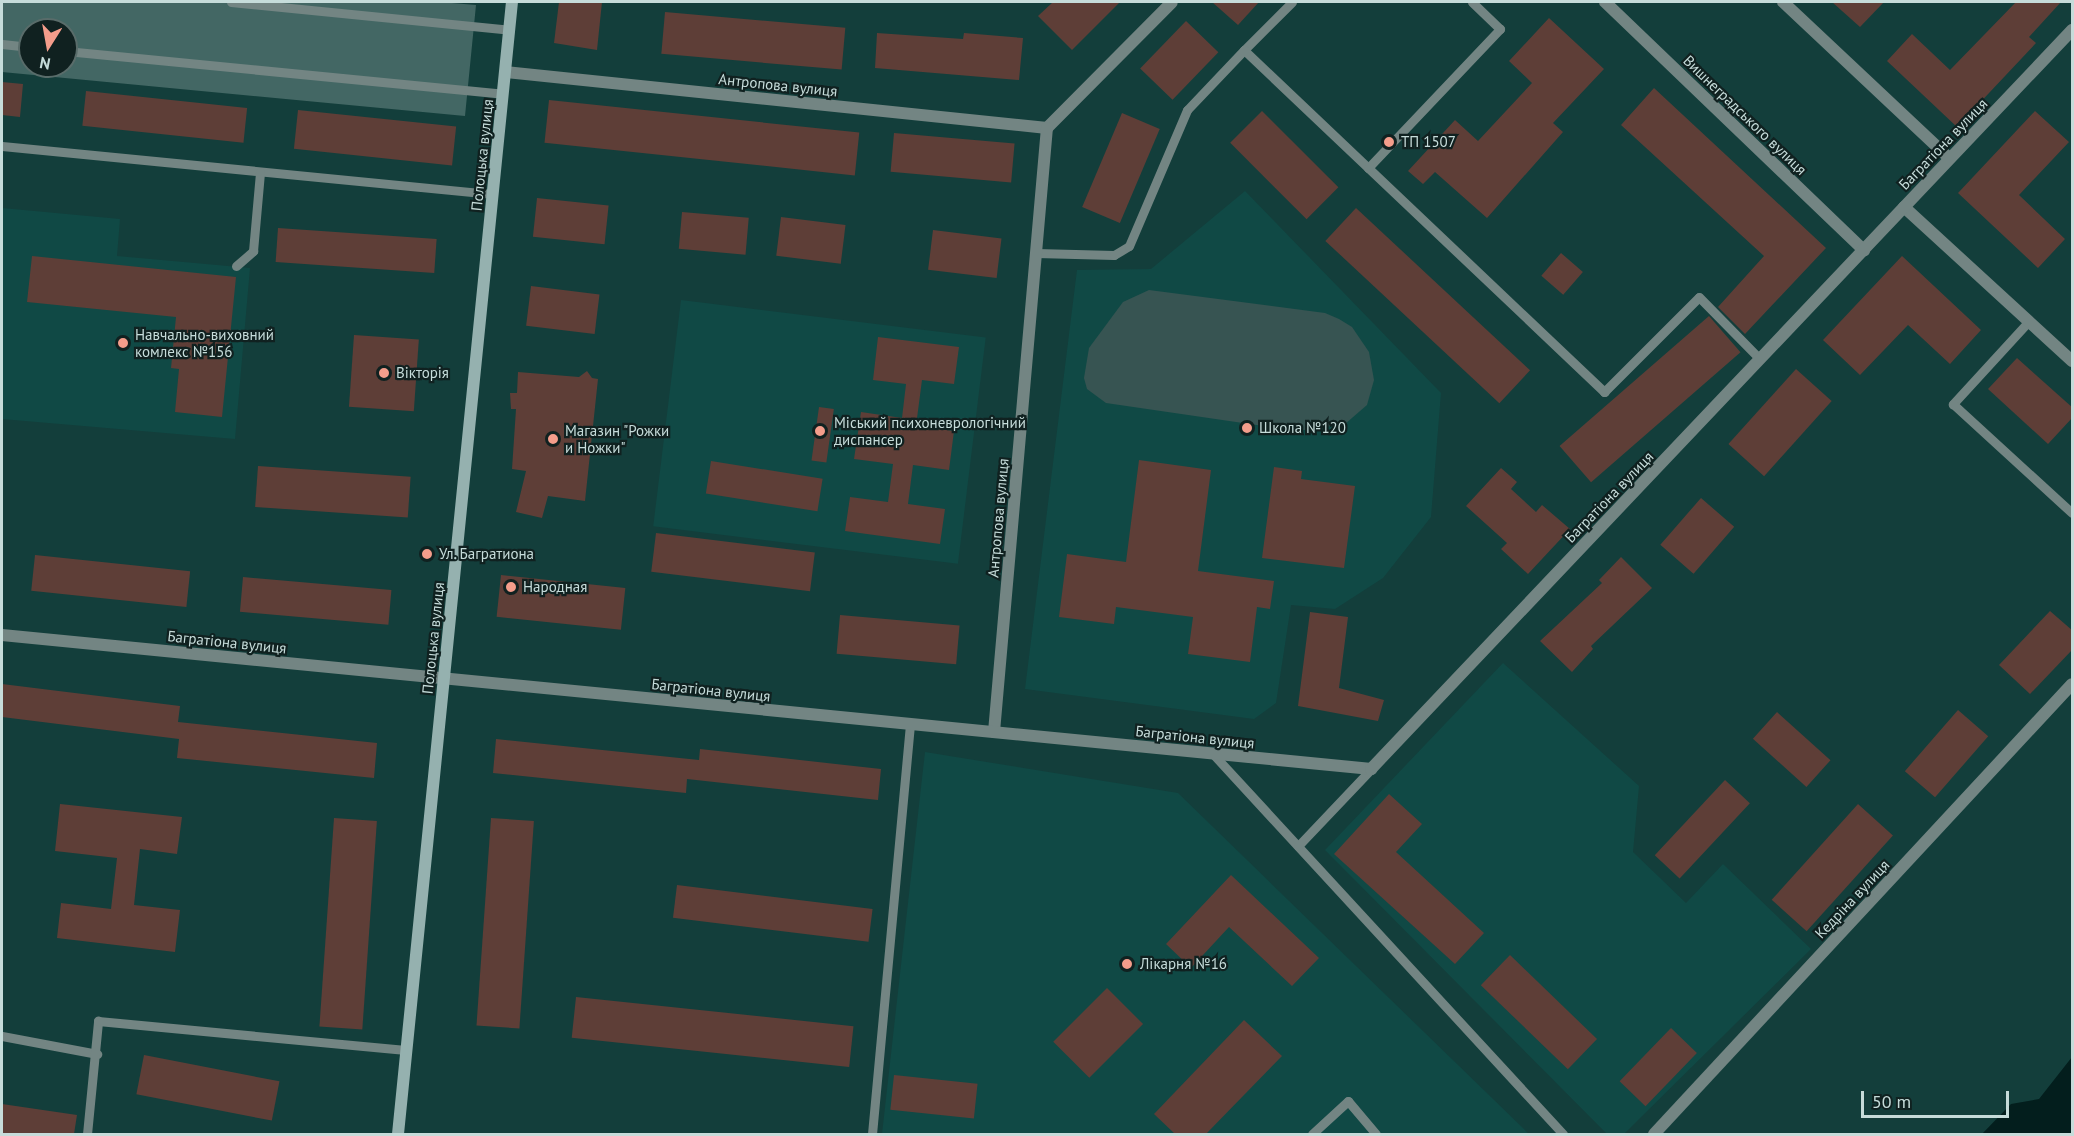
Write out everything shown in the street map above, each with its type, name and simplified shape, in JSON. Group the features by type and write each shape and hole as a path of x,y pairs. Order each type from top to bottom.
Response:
{"main road":[{"name":"Полоцька вулиця","path":"398,1134 512,2"}],"street":[{"path":"1047,128 1172,2"},
{"name":"Вишнеградського вулиця","path":"1605,2 1864,250"},
{"path":"1783,2 1949,158"},
{"name":"Багратіона вулиця","path":"2,635 1371,769 2073,30"},
{"name":"Антропова вулиця","path":"506,72 1047,128 994,732"},
{"path":"1904,207 2073,361"},
{"name":"Кедріна вулиця","path":"1654,1134 2073,684"}],"lane":[{"path":"231,2 510,30"},
{"path":"1036,253 1114,255 1129,246 1187,110 1292,2"},
{"path":"1368,168 1500,29 1472,2"},
{"path":"2,44 18,46"},
{"path":"1244,50 1604,392 1699,297 1760,360"},
{"path":"78,52 503,94"},
{"path":"2,146 493,194"},
{"path":"236,266 253,251 260,172"},
{"path":"2029,321 1953,404 2073,513"},
{"path":"872,1134 910,724"},
{"path":"1213,754 1563,1134"},
{"path":"1298,846 1371,769"},
{"path":"87,1134 97,1054 98,1021 406,1050"},
{"path":"2,1036 97,1054"},
{"path":"1312,1134 1348,1101 1376,1134"}],"shaded area":[{"path":"2,2 440,2 476,5 465,116 65,78 78,78 78,18 18,18 18,74 2,72"},
{"name":"Школа №120","path":"1245,191 1441,393 1431,517 1383,578 1335,609 1291,605 1276,703 1254,719 1025,689 1077,270 1151,269"},
{"name":"Навчально-виховний комлекс №156","path":"2,208 120,219 117,256 250,268 235,439 2,419"},
{"path":"1149,290 1325,313 1339,319 1352,327 1369,352 1374,380 1367,405 1345,424 1298,431 1106,403 1087,389 1084,378 1089,348 1123,302"},
{"name":"Міський психоневрологічний диспансер","path":"681,300 986,337 958,564 653,526"},
{"path":"1503,663 1639,786 1633,852 1686,903 1723,864 1811,949 1624,1134 1607,1134 1325,850"},
{"name":"Лікарня №16","path":"925,752 1178,793 1529,1134 882,1134"},
{"path":"2072,1057 2072,1134 1982,1134 2011,1104 2039,1099"}],"building":[{"path":"559,2 602,2 597,50 554,43"},
{"path":"1053,2 1120,2 1072,50 1038,16"},
{"path":"1212,2 1259,2 1238,25"},
{"path":"1832,2 1884,2 1860,27"},
{"path":"2016,2 2061,2 2029,37 2036,43 1957,127 1887,61 1912,34 1950,70"},
{"path":"665,12 845,28 842,70 661,54"},
{"path":"1549,18 1604,69 1553,123 1563,132 1487,218 1435,172 1423,184 1408,171 1455,120 1478,141 1532,83 1509,61"},
{"path":"1186,21 1218,52 1173,100 1140,68"},
{"path":"877,33 963,39 964,33 1023,38 1019,80 875,68"},
{"path":"2,82 23,84 20,117 2,115"},
{"path":"1654,88 1826,248 1745,334 1718,307 1764,256 1621,125"},
{"path":"86,91 247,108 243,143 82,126"},
{"path":"549,100 859,133 855,175 545,143"},
{"path":"298,110 456,127 452,165 294,149"},
{"path":"1262,111 1338,187 1307,219 1230,143"},
{"path":"2035,111 2069,142 2019,195 2065,239 2038,268 1958,193"},
{"path":"1122,113 1160,129 1120,223 1082,207"},
{"path":"894,133 1015,144 1011,182 891,172"},
{"path":"537,198 609,206 605,244 533,237"},
{"path":"1356,208 1530,370 1499,403 1325,241"},
{"path":"682,212 749,218 746,255 679,249"},
{"path":"781,217 846,225 841,264 776,256"},
{"path":"278,228 437,239 434,273 276,262"},
{"path":"933,230 1001,238 997,278 928,270"},
{"path":"1561,253 1583,272 1563,295 1541,276"},
{"path":"32,256 236,277 222,417 175,412 179,369 171,368 176,317 27,302"},
{"path":"1902,256 1981,330 1950,364 1908,325 1860,375 1823,340"},
{"path":"531,286 599,294 595,334 526,326"},
{"path":"1709,316 1740,352 1591,482 1560,446"},
{"name":"Вікторія","path":"354,335 419,340 414,411 349,407"},
{"path":"878,337 959,347 954,384 922,380 916,426 954,431 949,470 913,465 908,504 945,509 940,544 845,531 850,497 888,502 893,464 854,459 861,412 902,418 906,384 873,380"},
{"path":"2017,358 2073,408 2073,417 2048,444 1988,389"},
{"path":"1796,369 1832,401 1764,476 1728,444"},
{"name":"Магазин \"Рожки и Ножки\"","path":"587,371 592,378 598,379 585,501 548,496 542,518 516,512 526,471 512,469 516,409 511,409 510,393 517,393 518,372 579,377"},
{"path":"819,407 834,409 826,463 811,460"},
{"path":"1139,460 1211,470 1198,571 1274,581 1270,609 1257,607 1250,662 1188,654 1193,617 1116,607 1114,624 1059,617 1067,554 1126,562"},
{"path":"711,461 823,479 817,511 706,494"},
{"path":"258,466 411,477 408,518 255,507"},
{"path":"1274,467 1302,471 1301,479 1355,486 1344,568 1262,558"},
{"path":"1501,468 1517,482 1511,489 1536,512 1542,505 1570,529 1528,574 1501,549 1507,543 1466,506"},
{"path":"1701,498 1734,527 1694,574 1660,545"},
{"path":"656,533 815,552 810,591 651,572"},
{"path":"35,555 190,571 186,607 31,591"},
{"path":"1621,557 1652,588 1591,646 1593,649 1572,672 1540,641 1602,583 1599,580"},
{"path":"501,575 625,588 621,630 497,617"},
{"path":"243,577 391,590 388,625 240,612"},
{"path":"2050,611 2073,631 2073,649 2030,694 1999,665"},
{"path":"1310,612 1348,617 1339,688 1384,700 1378,721 1298,706"},
{"path":"840,615 960,625 956,664 837,654"},
{"path":"2,684 180,706 178,722 377,743 374,778 177,758 179,739 2,717"},
{"path":"1958,710 1988,736 1935,797 1905,771"},
{"path":"1777,712 1831,760 1806,787 1753,739"},
{"path":"496,739 699,760 700,749 881,769 878,800 687,779 686,793 493,773"},
{"path":"1725,780 1750,803 1680,879 1655,855"},
{"path":"1389,794 1422,824 1396,852 1484,933 1455,964 1334,854"},
{"path":"60,804 182,817 177,854 140,849 134,905 180,910 175,952 57,938 61,903 111,909 117,858 55,851"},
{"path":"1858,804 1893,835 1807,931 1772,900"},
{"path":"334,818 377,821 362,1029 319,1026"},
{"path":"491,818 534,821 519,1028 476,1025"},
{"path":"1231,875 1319,958 1292,986 1229,927 1191,968 1166,944"},
{"path":"677,885 873,909 869,942 673,918"},
{"path":"1510,955 1597,1039 1568,1069 1481,985"},
{"path":"1107,988 1143,1024 1089,1078 1053,1042"},
{"path":"576,997 853,1026 849,1067 572,1038"},
{"path":"1244,1020 1282,1056 1206,1134 1175,1134 1154,1114"},
{"path":"1671,1028 1697,1053 1645,1106 1620,1081"},
{"path":"144,1055 279,1081 272,1121 136,1094"},
{"path":"894,1075 978,1084 974,1119 890,1110"},
{"path":"2,1104 77,1115 74,1134 2,1134"}],"place":[{"name":"ТП 1507","path":"1389,142"},
{"name":"Навчально-виховний комлекс №156","path":"123,343"},
{"name":"Вікторія","path":"384,373"},
{"name":"Школа №120","path":"1247,428"},
{"name":"Міський психоневрологічний диспансер","path":"820,431"},
{"name":"Магазин \"Рожки и Ножки\"","path":"553,439"},
{"name":"Ул. Багратиона","path":"427,554"},
{"name":"Народная","path":"511,587"},
{"name":"Лікарня №16","path":"1127,964"}]}
